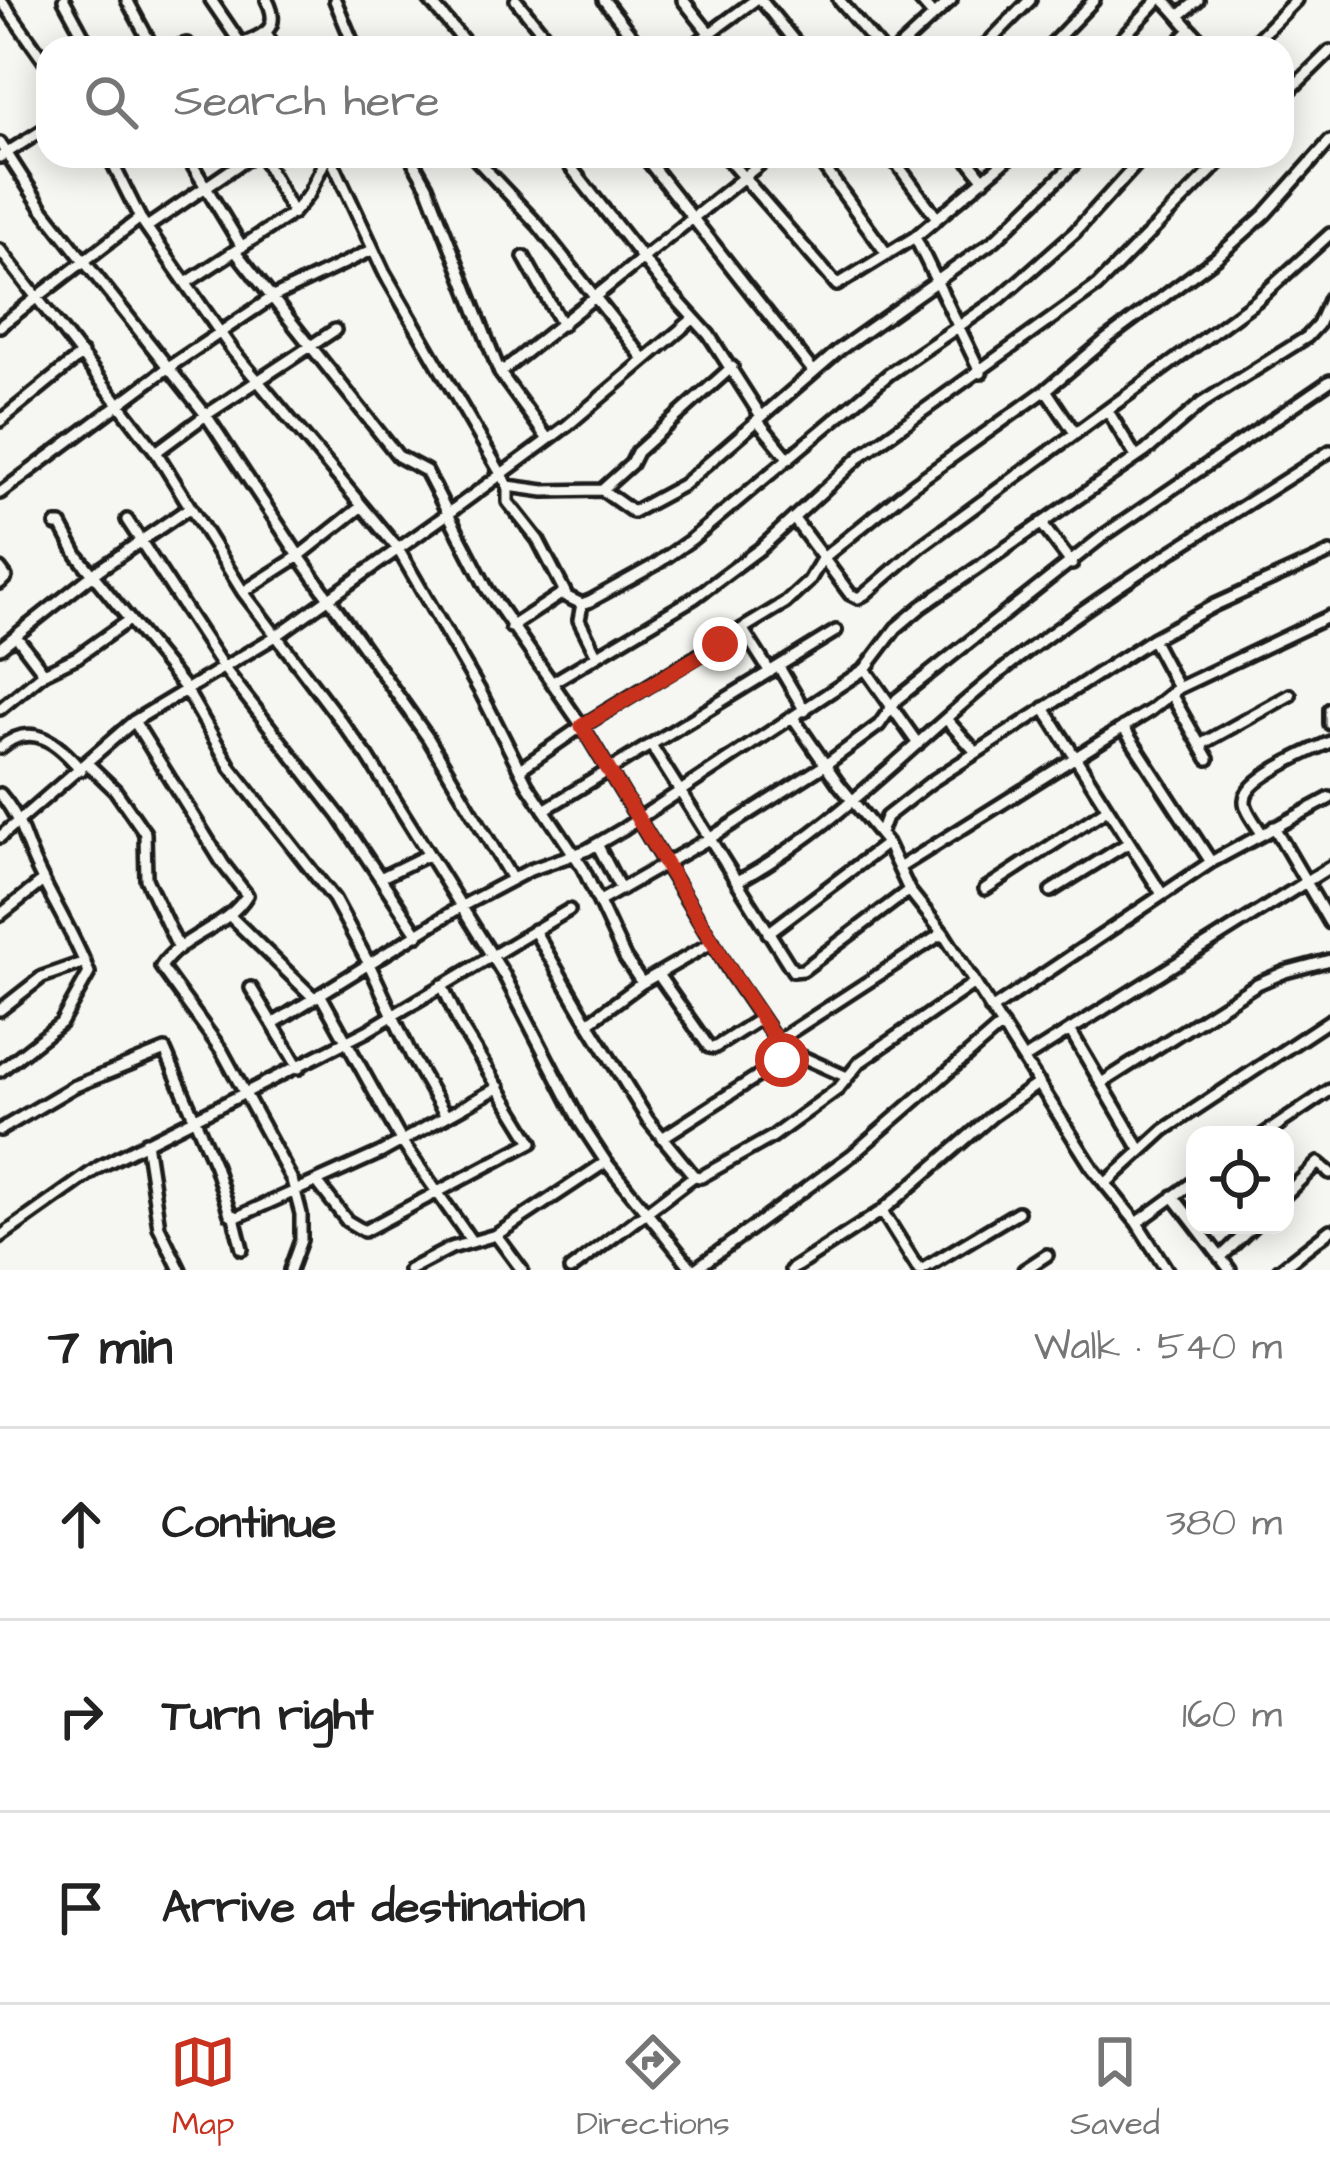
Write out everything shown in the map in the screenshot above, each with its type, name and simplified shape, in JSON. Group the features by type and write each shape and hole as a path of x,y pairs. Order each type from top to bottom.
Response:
{"street":[{"path":"1,0 36,49"},
{"path":"64,0 84,36"},
{"path":"127,0 146,36"},
{"path":"212,0 231,36"},
{"path":"257,36 275,20 267,0"},
{"path":"335,0 350,36"},
{"path":"429,0 460,36"},
{"path":"516,0 545,36"},
{"path":"604,0 632,36"},
{"path":"683,0 710,34"},
{"path":"707,36 758,0 790,36"},
{"path":"838,0 870,36"},
{"path":"920,0 934,16"},
{"path":"912,36 951,0"},
{"path":"995,36 1030,0"},
{"path":"1060,36 1094,0"},
{"path":"1125,36 1161,0 1180,15 1194,36"},
{"path":"1180,15 1198,0"},
{"path":"1261,36 1296,0"},
{"path":"265,32 267,36"},
{"path":"1184,36 1188,32"},
{"path":"1294,86 1330,51"},
{"path":"36,133 2,151 206,415 464,794 512,879"},
{"path":"520,769 799,591 822,560 963,446 1046,390 1216,258 1265,214 1330,141"},
{"path":"115,168 144,222 220,332 398,549 520,769 576,855 625,958 642,983"},
{"path":"195,168 238,249 273,297 398,456 426,470 446,515 511,627 554,682 784,1056"},
{"path":"0,326 87,260 235,168"},
{"path":"269,168 293,213"},
{"path":"186,283 293,213 323,168"},
{"path":"334,168 372,250 499,476 508,486 544,491 602,490 633,512 683,485 813,371 940,283 1028,211 1070,168"},
{"path":"417,168 500,373 547,438"},
{"path":"484,168 538,225 644,359"},
{"path":"572,168 732,367 759,418 789,459"},
{"path":"654,168 813,371"},
{"path":"736,168 834,284 915,236 998,168"},
{"path":"500,373 755,168"},
{"path":"825,168 887,254"},
{"path":"900,168 937,218"},
{"path":"974,168 984,180"},
{"path":"597,656 578,620 582,604 655,565 889,374 958,329 1055,252 1133,168"},
{"path":"554,682 694,598 794,519 863,454 1097,286 1214,168"},
{"path":"794,519 822,560 858,598 921,546 1256,301 1330,234"},
{"path":"915,236 981,373"},
{"path":"0,250 156,452 243,592 368,757 492,954 558,1083 606,1162 691,1267"},
{"path":"0,494 169,367 273,297 372,250"},
{"path":"524,257 562,325"},
{"path":"274,1023 462,906 512,879 597,844 805,711 865,669 905,619 1136,457 1202,404 1307,337 1326,317 1330,298"},
{"path":"0,837 134,721 276,636 446,515 693,319"},
{"path":"156,452 335,330"},
{"path":"0,421 82,354"},
{"path":"494,358 516,360"},
{"path":"602,490 732,367"},
{"path":"600,901 825,765 879,725 889,707 1103,536 1330,381"},
{"path":"1046,390 1075,433"},
{"path":"1108,411 1136,457"},
{"path":"738,881 788,851 1019,657 1330,451"},
{"path":"508,486 508,502 538,540 566,594 582,604"},
{"path":"243,592 362,506"},
{"path":"0,648 94,573 189,508"},
{"path":"127,520 223,667 339,816 418,935"},
{"path":"1041,523 1072,563"},
{"path":"56,525 62,525 77,555 185,688 231,768 334,899 446,1116"},
{"path":"768,933 884,838 892,811 975,751 1152,639 1330,553"},
{"path":"0,569 6,577 0,583"},
{"path":"511,627 566,594"},
{"path":"899,868 1175,691 1330,616"},
{"path":"0,709 44,673 77,657 129,620"},
{"path":"743,630 805,711"},
{"path":"544,810 836,631"},
{"path":"16,636 44,673"},
{"path":"1152,639 1208,759"},
{"path":"865,669 918,744"},
{"path":"1200,745 1290,695"},
{"path":"1044,708 1162,894"},
{"path":"1330,709 1330,724"},
{"path":"794,718 851,800 884,838 908,890 943,933 1105,1184 1167,1270"},
{"path":"946,718 975,751"},
{"path":"134,721 247,895 231,916 179,949 161,967 204,1024 296,1190 301,1240 290,1270"},
{"path":"1123,727 1211,862"},
{"path":"0,748 18,735 34,735 61,748 115,790 145,833 148,886 179,949"},
{"path":"1262,833 1246,807 1250,787 1330,742"},
{"path":"651,745 794,971 803,970 908,890"},
{"path":"0,794 20,819 88,977 67,1016 0,1071"},
{"path":"992,1010 1211,862 1330,798"},
{"path":"986,889 1107,809"},
{"path":"1274,827 1330,923"},
{"path":"1051,891 1128,843"},
{"path":"597,844 621,890"},
{"path":"380,878 427,854"},
{"path":"1024,1059 1330,867"},
{"path":"0,915 43,881"},
{"path":"0,1238 99,1166 299,1068 569,910"},
{"path":"231,916 317,996 402,1142 472,1242"},
{"path":"533,929 617,1075 694,1177"},
{"path":"777,1041 943,933"},
{"path":"588,1023 642,983 713,942"},
{"path":"1103,1082 1257,984 1285,971 1330,960"},
{"path":"0,1010 42,976 85,962"},
{"path":"659,976 709,1047 760,1018"},
{"path":"570,1270 694,1177 772,1137 838,1090 860,1062 974,983"},
{"path":"317,1183 347,1221 364,1232 532,1142 460,1024 442,985"},
{"path":"251,988 299,1068"},
{"path":"1105,1184 1164,1130 1330,1020"},
{"path":"671,1270 691,1267 852,1155 1002,1025"},
{"path":"1070,1030 1142,1151"},
{"path":"0,1130 73,1087 163,1049 234,1217 242,1249"},
{"path":"662,1138 784,1056 798,1055 847,1077"},
{"path":"791,1270 882,1211 992,1116 1039,1083"},
{"path":"234,1217 402,1142 499,1087"},
{"path":"1276,1126 1330,1090"},
{"path":"146,1142 159,1227 180,1270"},
{"path":"409,1270 451,1248 496,1235 606,1162"},
{"path":"1294,1186 1318,1162 1330,1173"},
{"path":"1137,1223 1186,1187"},
{"path":"1173,1196 1230,1270"},
{"path":"882,1211 920,1270 1018,1212"},
{"path":"1279,1270 1330,1230"},
{"path":"1220,1258 1244,1234"},
{"path":"496,1235 522,1270"},
{"path":"1024,1270 1047,1256"}],"route":[{"path":"720,644 582,726 783,1050 782,1060"}]}
